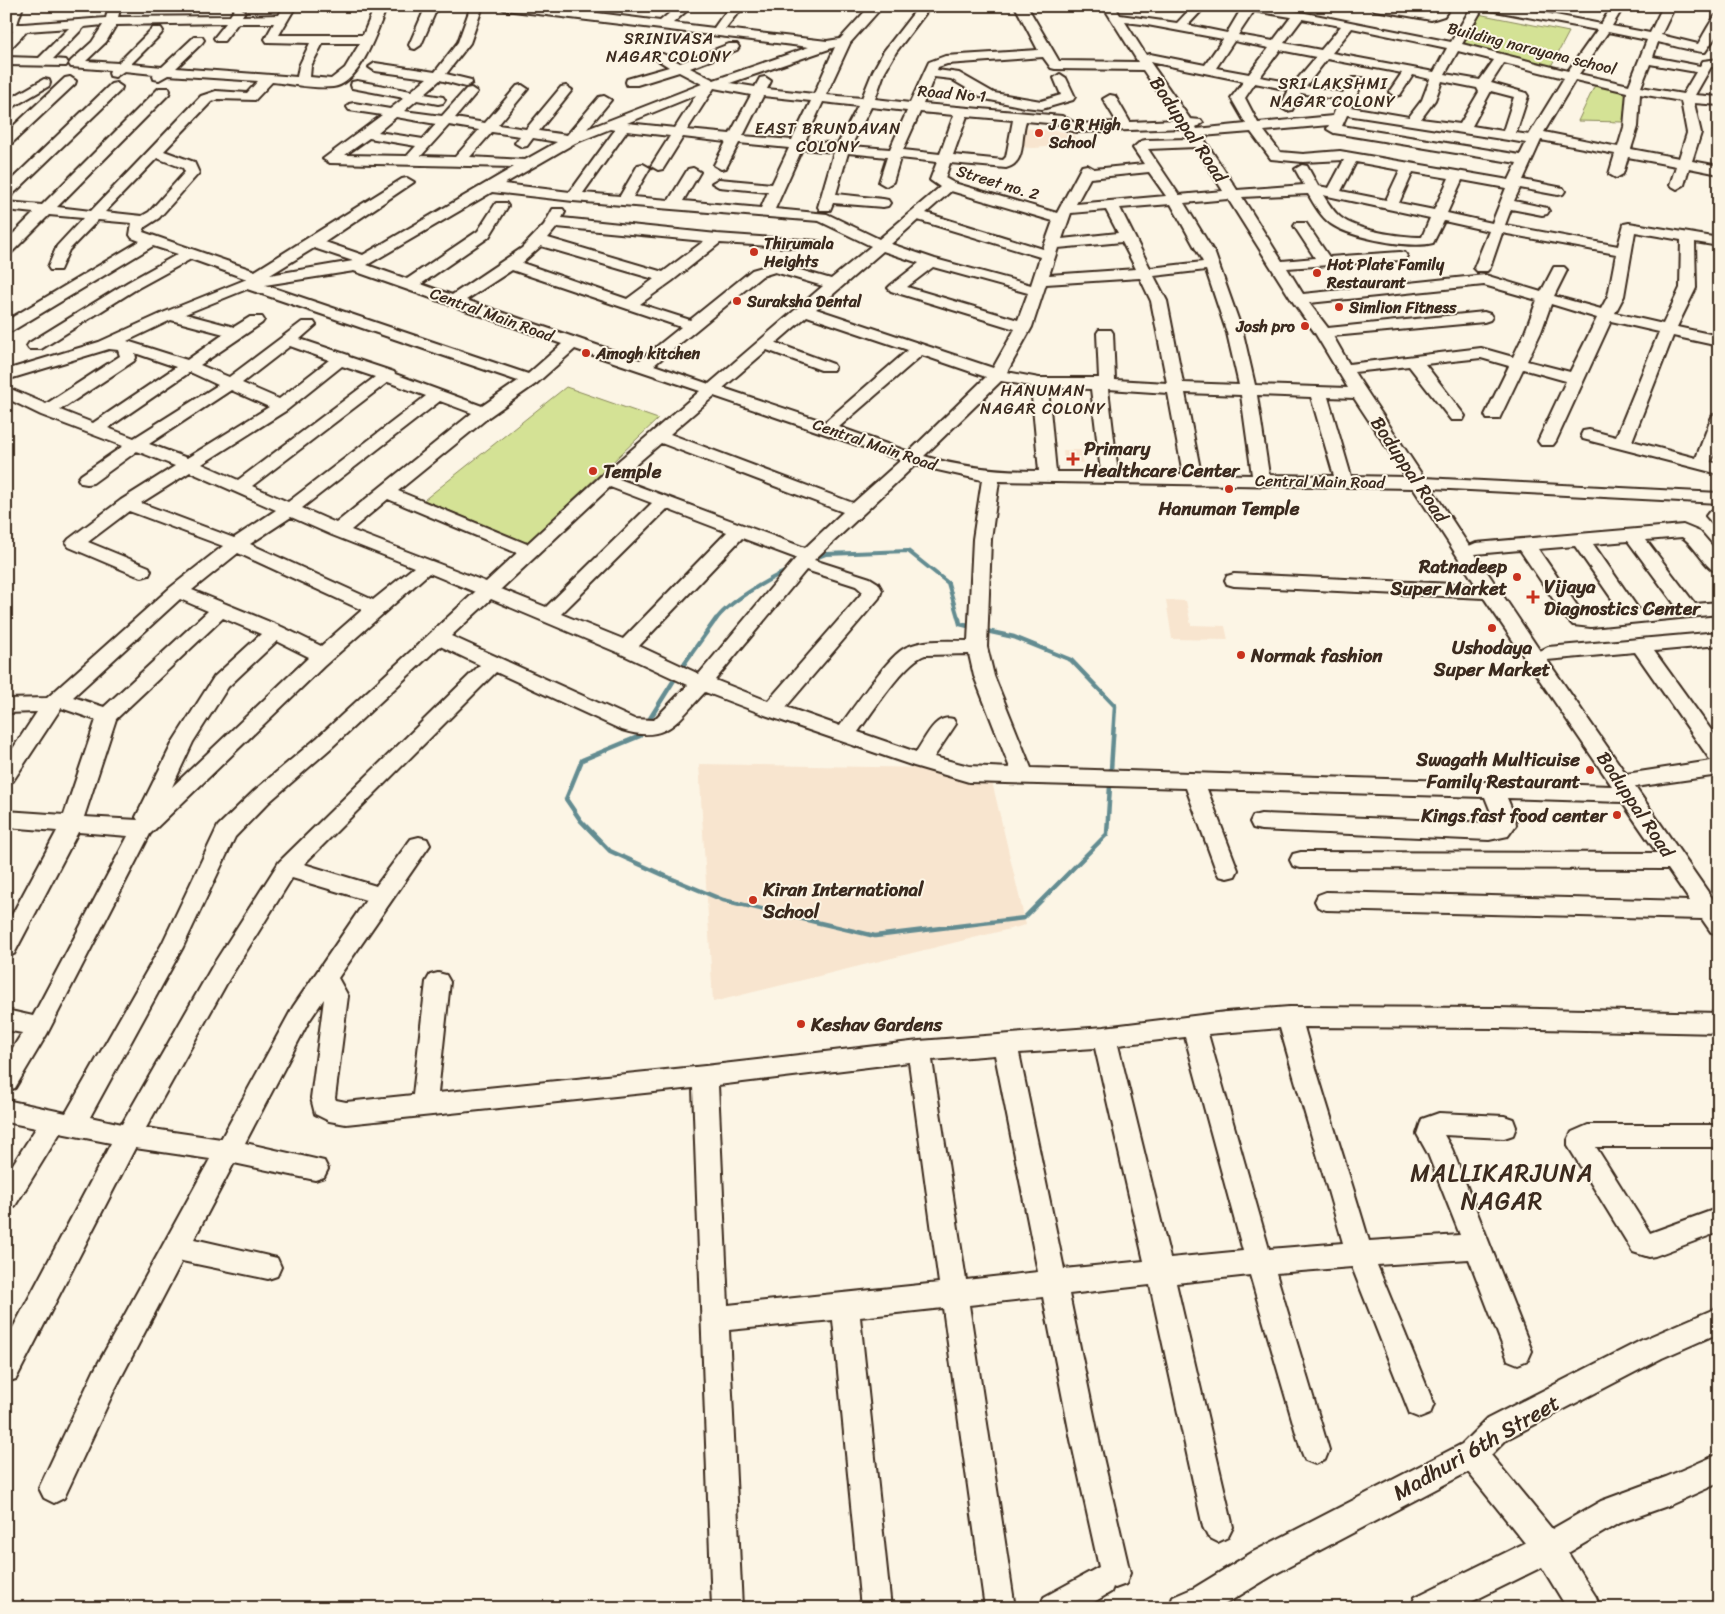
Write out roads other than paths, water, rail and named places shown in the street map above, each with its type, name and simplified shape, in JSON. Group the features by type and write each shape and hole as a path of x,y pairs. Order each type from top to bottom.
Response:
{"street":[{"path":"18,6 10,27 23,28 111,20 184,20 232,24 283,19"},
{"path":"114,6 106,34 92,50 75,64 334,83 342,81 357,60 381,6"},
{"path":"140,20 148,6"},
{"path":"184,20 192,6"},
{"path":"220,38 232,24 242,6"},
{"path":"263,52 290,6"},
{"path":"416,45 432,6"},
{"path":"477,6 464,43 438,76 366,134 330,160 506,162 528,165"},
{"path":"612,18 623,6"},
{"path":"664,24 686,6"},
{"path":"717,32 732,12 743,6"},
{"path":"766,213 844,42 877,6"},
{"path":"883,202 826,202 842,149 867,102 890,51 925,6"},
{"path":"1021,6 1046,53 1055,65 1148,62 1208,69 1297,88 1342,109 1508,136 1535,138 1623,152 1719,170"},
{"path":"1179,28 1200,6"},
{"path":"1208,69 1231,38 1250,6"},
{"name":"Building narayana school","path":"1250,6 1394,33 1634,90 1719,101"},
{"path":"1324,20 1338,6"},
{"path":"1375,6 1432,16 1440,13 1445,6"},
{"path":"1413,121 1428,100 1437,77 1478,6"},
{"path":"1490,6 1654,37 1701,48 1714,30 1719,17"},
{"path":"1552,18 1559,6"},
{"path":"1482,268 1496,228 1535,138 1570,76 1606,28 1618,6"},
{"path":"1616,174 1631,127 1634,90 1654,37 1669,6"},
{"path":"512,7 575,10 612,18 826,45"},
{"path":"1117,12 1179,28 1516,92 1521,96 1508,136"},
{"name":"Boduppal Road","path":"1117,12 1148,62 1287,264 1323,332 1360,393 1476,549 1548,654 1675,861 1715,912"},
{"path":"58,25 63,13"},
{"path":"1299,14 1238,98 1254,127 1276,156 1292,158 1340,155 1558,191"},
{"path":"43,62 80,24"},
{"path":"1287,107 1297,88 1325,56 1349,24"},
{"path":"6,46 23,28"},
{"path":"6,193 110,85 121,67 157,31"},
{"path":"1375,65 1394,33"},
{"path":"270,39 367,39"},
{"path":"148,87 198,40"},
{"path":"303,82 305,66 318,40"},
{"path":"789,41 795,49 804,53"},
{"path":"6,376 105,345 170,315 255,281 360,263 570,140 616,125 711,85 826,45 844,42"},
{"path":"674,101 632,82 681,67 733,47"},
{"path":"886,182 895,154 933,66 945,60 1046,53"},
{"name":"Road No 1","path":"659,57 681,67 711,85 759,92 1062,120 1077,128 1126,127 1196,130"},
{"path":"1464,129 1485,92 1483,85 1501,58"},
{"path":"1645,59 1703,70"},
{"path":"6,61 62,63"},
{"path":"1678,185 1694,132 1687,98 1708,63 1719,63"},
{"path":"721,165 773,65"},
{"path":"375,67 438,76 468,87 410,161"},
{"path":"1395,92 1410,72"},
{"path":"929,73 954,76 981,91 999,98 1042,105 1068,97 1060,78"},
{"path":"196,95 214,75"},
{"path":"55,266 61,251 210,96 250,97 268,79"},
{"path":"6,141 41,106 70,81"},
{"path":"1358,81 1342,109 1334,129 1525,160"},
{"path":"9,102 44,83"},
{"path":"357,85 438,100"},
{"path":"658,166 711,85"},
{"path":"458,162 522,89"},
{"path":"506,162 566,90"},
{"path":"6,250 164,91"},
{"path":"1110,99 1126,127"},
{"path":"570,140 604,100"},
{"path":"9,102 41,106"},
{"path":"354,107 570,140"},
{"path":"1261,480 1248,389 1235,334 1212,264 1175,199 1140,148 1142,145 1196,130 1313,122 1342,109"},
{"name":"Street no. 2","path":"962,112 943,159 937,180 949,186 1064,214"},
{"path":"616,125 735,139 1009,164 1013,159 1017,128 1021,117"},
{"path":"1313,122 1322,136"},
{"path":"572,196 616,125"},
{"path":"366,134 425,143"},
{"path":"156,153 189,165 192,173 154,215 140,224 136,232 137,235 255,281 531,380"},
{"path":"1333,193 1352,157"},
{"path":"1390,206 1409,166"},
{"path":"437,637 629,725 640,728 653,728 661,725 702,683 805,560 855,510 884,486 997,375 1024,327 1064,214 1085,171 1153,167"},
{"path":"624,201 644,168"},
{"path":"1302,169 1324,207 1340,224 1391,238 1425,242 1428,240 1440,216 1457,175"},
{"path":"674,204 693,172"},
{"path":"255,281 408,182"},
{"path":"719,183 777,189"},
{"path":"6,1198 64,1122 172,947 226,832 261,797 324,743 607,480 949,186"},
{"path":"489,188 822,217 881,245 930,262 1038,286 1212,264"},
{"path":"1064,214 1111,205 1238,193 1314,189 1496,228 1624,251"},
{"name":"Boduppal Road","path":"1238,193 1304,298 1334,331 1490,592 1629,785 1715,912"},
{"path":"1506,204 1542,211"},
{"path":"1111,205 1144,273 1160,301 1193,478"},
{"path":"6,206 140,220 140,224"},
{"path":"409,285 484,234 502,206"},
{"path":"916,214 1051,249 1126,237"},
{"path":"454,301 541,241 556,217 717,238 818,245"},
{"path":"1301,226 1325,261"},
{"path":"1547,442 1589,348 1616,296 1629,227 1719,242"},
{"path":"1622,444 1668,329 1688,288 1688,237"},
{"path":"629,305 667,278 717,238"},
{"path":"6,328 151,241"},
{"path":"541,241 667,278"},
{"name":"Central Main Road","path":"313,242 409,285 712,391 950,470 991,476 1426,483 1718,512"},
{"path":"35,346 133,285 188,254"},
{"path":"1287,264 1400,256"},
{"path":"930,262 896,288 1024,327"},
{"path":"510,264 694,326"},
{"path":"642,367 694,326 757,272 776,267 834,285"},
{"path":"1493,415 1534,332 1545,299 1559,270"},
{"path":"1304,298 1484,280 1607,316 1719,341"},
{"path":"804,310 997,375 1039,383 1103,383 1175,388 1360,393"},
{"path":"170,315 237,333"},
{"path":"1334,331 1484,318"},
{"path":"96,429 256,320"},
{"path":"87,480 135,445 230,384 308,325"},
{"path":"1105,332 1103,383 1110,477"},
{"path":"288,340 342,358 484,412"},
{"path":"338,531 484,412 531,380 572,343"},
{"path":"765,344 828,367"},
{"path":"105,345 125,345 187,366 281,406"},
{"path":"47,411 128,358 125,345"},
{"path":"828,428 919,349"},
{"path":"1354,367 1481,353 1576,379"},
{"path":"142,571 75,543 127,504 187,464 281,406 342,358"},
{"path":"1413,360 1457,416"},
{"path":"240,487 388,375"},
{"path":"1039,383 1048,476"},
{"path":"6,392 47,411 187,464 338,531 426,565 626,648 702,683 772,710 921,761 969,774 1493,790 1629,785 1719,767"},
{"path":"1318,392 1344,482"},
{"path":"6,776 55,702 178,592 236,545 290,509 438,395"},
{"path":"1589,435 1711,467 1719,419"},
{"path":"660,436 855,510"},
{"path":"991,476 982,539 977,647 984,676 1024,776"},
{"path":"607,480 740,530 805,560 872,586 872,594 772,710"},
{"path":"386,492 530,552"},
{"path":"548,616 664,502"},
{"path":"127,504 236,545 374,608"},
{"path":"626,648 740,530"},
{"path":"1476,549 1683,531 1691,532 1719,567"},
{"path":"1632,534 1690,611"},
{"path":"1580,539 1634,617"},
{"path":"1525,544 1573,614 1580,620 1591,621 1719,608"},
{"path":"6,819 142,829 322,655 374,608 426,565"},
{"path":"1234,580 1490,592"},
{"path":"178,592 275,632 322,655"},
{"path":"6,948 71,825 107,716 221,609"},
{"path":"6,1081 39,1027 142,829 184,740 221,682 275,632"},
{"path":"1548,654 1719,638"},
{"path":"1640,646 1719,757"},
{"path":"845,734 900,662 911,652 924,648 977,647"},
{"path":"6,1369 128,1136 221,972 287,868 494,663"},
{"path":"6,706 55,702 107,716"},
{"path":"921,761 946,724"},
{"path":"1194,782 1227,870"},
{"path":"1261,822 1489,832 1500,830 1505,825 1504,817 1493,790"},
{"path":"54,1488 104,1381 301,1014 419,845"},
{"path":"1301,860 1675,861"},
{"path":"287,868 382,896"},
{"path":"1326,901 1715,912"},
{"path":"327,978 336,996 324,1086 324,1106 329,1110 346,1113 705,1076 918,1051 1104,1037 1226,1022 1289,1017 1497,1018 1719,1024"},
{"path":"424,1104 438,982"},
{"path":"1289,1017 1315,1111 1330,1150 1359,1252 1420,1404"},
{"path":"6,1020 39,1027"},
{"path":"1194,1027 1259,1262 1316,1450"},
{"path":"1104,1037 1218,1527"},
{"path":"1005,1044 1053,1284 1108,1577 1055,1608"},
{"path":"918,1051 1000,1608"},
{"path":"705,1076 726,1608"},
{"path":"6,1111 128,1136 229,1151 315,1169"},
{"path":"1504,1127 1439,1124 1431,1127 1430,1134 1439,1149 1518,1351"},
{"path":"1719,1136 1588,1136 1580,1140 1581,1146 1642,1243 1655,1244 1719,1220"},
{"path":"715,1319 1359,1252 1477,1246"},
{"path":"177,1248 268,1267"},
{"path":"845,1306 876,1608"},
{"name":"Madhuri 6th Street","path":"1184,1608 1205,1599 1264,1563 1472,1454 1497,1429 1652,1349 1719,1320"},
{"path":"1472,1454 1548,1548 1585,1608"},
{"path":"1426,1608 1548,1548 1612,1511 1670,1490 1719,1468"}],"waterway":[{"path":"811,560 826,554 908,551 948,583 959,621"},
{"path":"715,621 738,599 788,570"},
{"path":"649,720 686,661 716,619"},
{"path":"959,619 960,624 972,627"},
{"path":"640,736 582,760 566,799 581,821 610,851 723,900 875,936 1024,918 1107,834 1115,706 1071,660 1014,637 982,630"}],"place":[{"name":"J G R High School","path":"1039,133"},
{"name":"Thirumala Heights","path":"754,252"},
{"name":"Hot Plate Family Restaurant","path":"1317,273"},
{"name":"Suraksha Dental","path":"737,301"},
{"name":"Simlion Fitness","path":"1339,307"},
{"name":"Josh pro","path":"1305,326"},
{"name":"Amogh kitchen","path":"586,353"},
{"name":"Primary Healthcare Center","path":"1073,459"},
{"name":"Temple","path":"593,471"},
{"name":"Hanuman Temple","path":"1229,489"},
{"name":"Ratnadeep Super Market","path":"1517,577"},
{"name":"Vijaya Diagnostics Center","path":"1533,597"},
{"name":"Ushodaya Super Market","path":"1492,628"},
{"name":"Normak fashion","path":"1241,655"},
{"name":"Swagath Multicuise Family Restaurant","path":"1590,770"},
{"name":"Kings fast food center","path":"1617,815"},
{"name":"Kiran International School","path":"753,900"},
{"name":"Keshav Gardens","path":"801,1024"}],"district":[{"name":"SRINIVASA NAGAR COLONY","path":"669,47"},
{"name":"SRI LAKSHMI NAGAR COLONY","path":"1333,92"},
{"name":"EAST BRUNDAVAN COLONY","path":"828,137"},
{"name":"HANUMAN NAGAR COLONY","path":"1043,399"},
{"name":"MALLIKARJUNA NAGAR","path":"1502,1187"}]}
